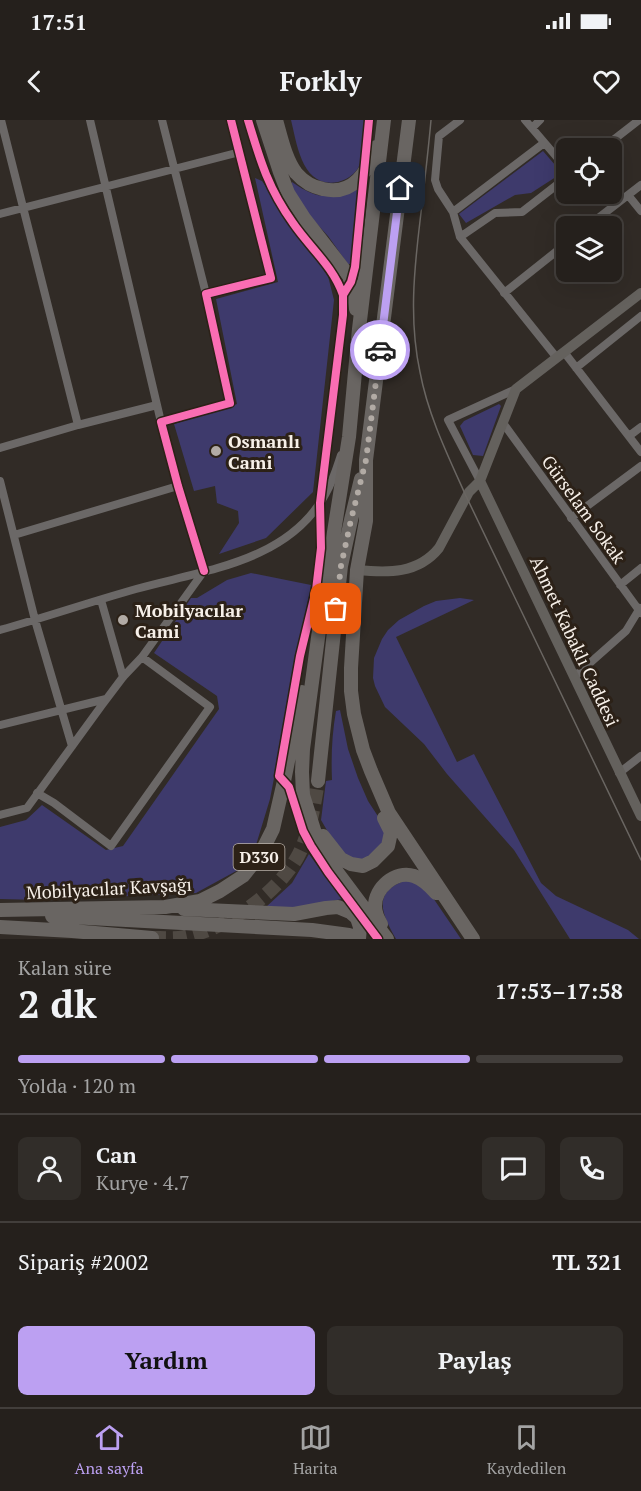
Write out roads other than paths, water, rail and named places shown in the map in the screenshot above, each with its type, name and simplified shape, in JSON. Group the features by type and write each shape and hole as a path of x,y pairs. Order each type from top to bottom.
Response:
{"highway":[{"path":"263,120 280,172 293,201 345,270 351,282 359,329"},
{"path":"276,120 287,156 295,172 309,185 334,191 349,186 360,178 368,167 383,124"},
{"path":"318,781 341,566 366,460 409,120"},
{"name":"D330","path":"322,608 349,437 383,124"},
{"path":"366,460 366,521 357,570 351,692 354,714 370,771 389,813 471,935"},
{"path":"322,608 303,749 303,795 325,856 389,939"},
{"name":"Mobilyacılar Kavşağı","path":"18,911 165,907 200,901 243,876 261,855 273,829 322,608"},
{"path":"309,814 341,859 363,866 373,861 388,846 391,832 374,796 370,771"},
{"path":"389,939 378,920 375,908 378,894 393,878 406,874 416,876 429,884 471,935"},
{"path":"128,907 294,914 338,907 357,918 360,927 354,937"},
{"name":"D330","path":"0,910 18,911"},
{"name":"Mobilyacılar Kavşağı","path":"18,911 57,917 312,930 354,937"},
{"name":"Mobilyacılar Kavşağı","path":"0,927 152,938"}],"street":[{"path":"1,120 78,425"},
{"path":"90,120 161,422 204,572"},
{"path":"161,422 230,403 206,294 162,120"},
{"path":"206,294 271,278 231,120"},
{"path":"460,120 439,136 435,180 453,212 460,237 504,293 560,355 576,368 641,452"},
{"path":"525,120 556,157"},
{"path":"532,128 540,120"},
{"path":"616,138 639,120"},
{"path":"453,212 544,143"},
{"path":"0,214 240,152"},
{"path":"601,216 641,185"},
{"path":"460,237 495,213 522,212 556,186"},
{"path":"628,195 641,211"},
{"path":"504,293 556,252"},
{"path":"480,481 448,420 516,389 641,293"},
{"path":"576,368 641,316"},
{"path":"357,570 400,571 411,568 428,558 439,548 469,492 480,481 516,389"},
{"path":"0,448 157,405"},
{"name":"Gürselam Sokak","path":"502,423 640,610"},
{"path":"629,436 641,427"},
{"path":"0,630 136,589 204,572 270,548 293,532 312,513 326,493 349,437"},
{"path":"571,518 641,466"},
{"path":"0,481 35,620 72,746"},
{"name":"Ahmet Kabaklı Caddesi","path":"480,481 641,816"},
{"path":"14,535 178,486"},
{"path":"620,585 641,568"},
{"path":"0,815 27,808 106,699 142,657 204,572"},
{"path":"101,600 123,677"},
{"path":"574,676 626,631 640,610"},
{"path":"38,793 111,846 210,707 142,657"},
{"path":"0,725 106,699"},
{"path":"620,773 641,756"}],"tunnel":[{"path":"152,938 184,937 217,926 249,908 277,884 298,856 306,838 318,781"}],"tram line":[{"path":"431,120 414,296 417,353 428,404 466,496 641,860"}],"place":[{"name":"Osmanlı Cami","path":"216,451"},
{"name":"Mobilyacılar Cami","path":"123,620"}]}
